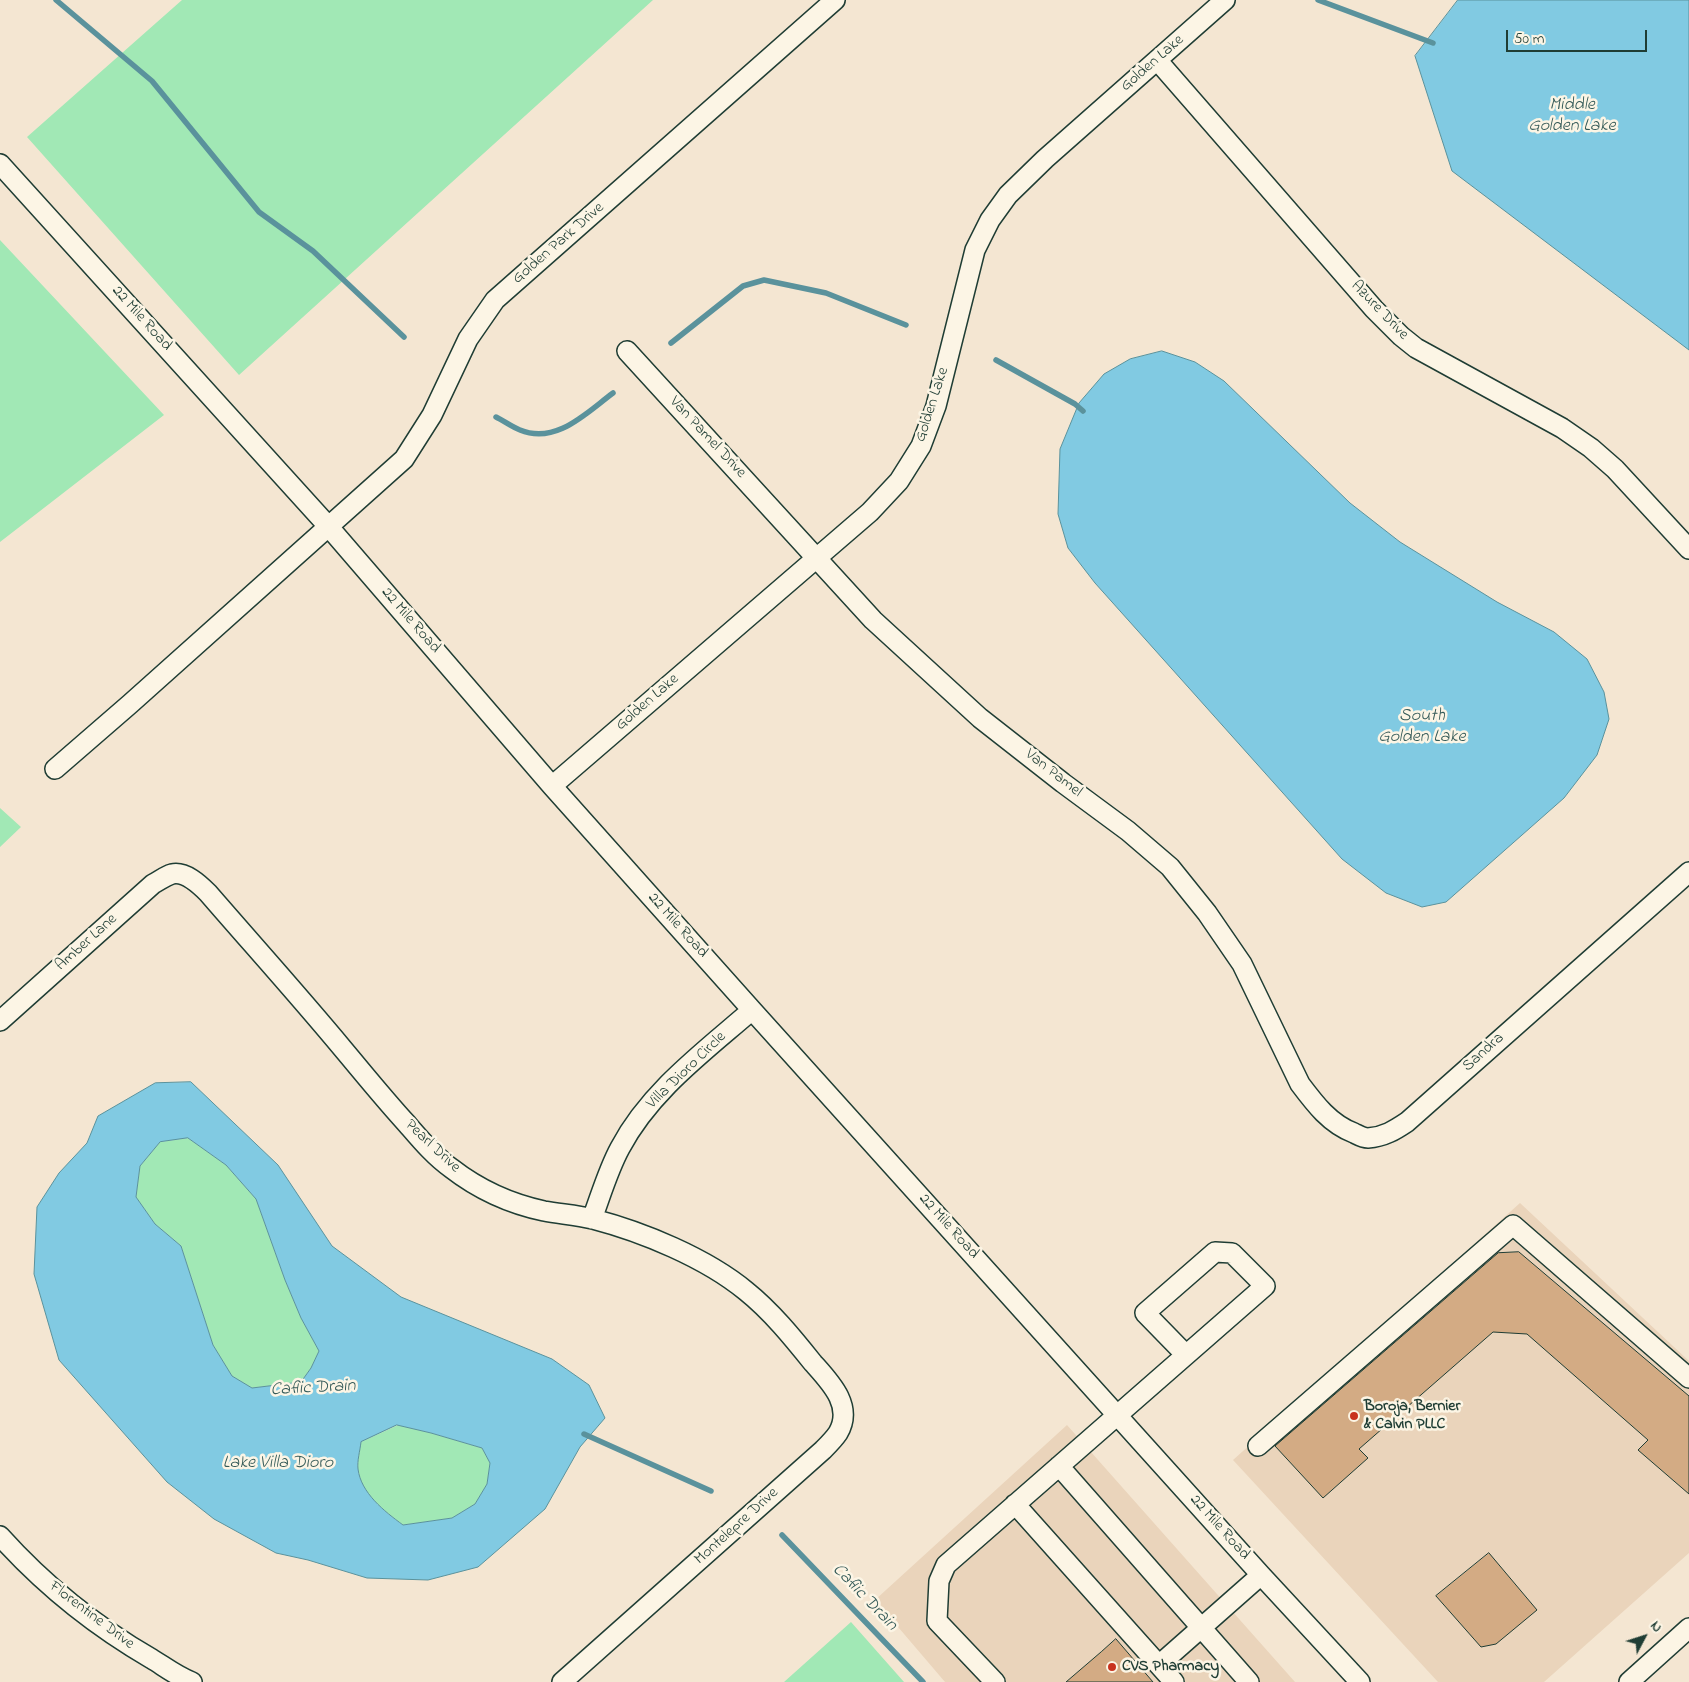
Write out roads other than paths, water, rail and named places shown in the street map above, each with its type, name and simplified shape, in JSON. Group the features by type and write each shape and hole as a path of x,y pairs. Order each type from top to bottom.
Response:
{"street":[{"name":"Golden Park Drive","path":"55,769 404,459 432,415 468,340 495,300 835,0"},
{"name":"Golden Lake","path":"552,786 870,512 899,481 921,446 936,406 975,250 990,220 1008,195 1045,159 1225,0"},
{"name":"Azure Drive","path":"1157,60 1374,309 1400,336 1416,348 1562,428 1591,448 1615,469 1689,549"},
{"name":"22 Mile Road","path":"0,164 328,526 552,786 752,1010 1261,1575 1360,1682"},
{"name":"Van Pamel Drive","path":"627,351 787,524"},
{"name":"Van Pamel","path":"787,524 816,559 873,620 980,718 1128,831 1170,867 1208,913 1242,964 1283,1050"},
{"name":"Sandra","path":"1283,1050 1300,1084 1332,1121 1344,1129 1366,1138 1394,1131 1407,1122 1689,872"},
{"name":"Amber Lane","path":"0,1021 153,884 171,874 178,874"},
{"name":"Pearl Drive","path":"178,874 197,882 208,893 386,1101 427,1147 449,1167 467,1179 509,1201 542,1211 592,1219 650,1238 707,1264 748,1292 772,1315 804,1351"},
{"name":"Villa Dioro Circle","path":"592,1219 620,1148 657,1096 752,1010"},
{"path":"1258,1446 1513,1225 1689,1378"},
{"path":"995,1682 937,1621 939,1581 946,1565 1265,1286 1232,1253 1215,1252 1145,1313 1186,1355"},
{"name":"Montelepre Drive","path":"562,1682 823,1450 837,1434 843,1420 843,1406 828,1380 804,1351"},
{"path":"1059,1466 1249,1682"},
{"path":"1015,1504 1174,1682"},
{"name":"Florentine Drive","path":"0,1536 35,1573 93,1622 127,1645 189,1681"},
{"path":"1159,1665 1261,1575"},
{"path":"1629,1682 1689,1628"}],"water":[{"name":"Middle Golden Lake","path":"1458,0 1689,0 1689,350 1452,171 1415,56"},
{"name":"South Golden Lake","path":"1162,351 1195,362 1224,381 1350,503 1400,542 1497,602 1554,632 1587,659 1604,692 1609,719 1597,755 1564,798 1446,902 1422,907 1386,893 1342,859 1095,583 1068,548 1058,514 1060,449 1079,403 1104,374 1130,359"},
{"name":"Lake Villa Dioro","path":"191,1082 278,1165 332,1246 401,1297 552,1359 589,1385 605,1418 580,1447 545,1509 478,1567 428,1580 367,1578 308,1560 276,1553 214,1519 167,1482 59,1360 34,1274 37,1207 59,1173 87,1143 98,1116 155,1083","holes":["188,1138 226,1165 256,1199 285,1280 301,1318 319,1351 311,1368 301,1382 252,1388 232,1376 213,1345 181,1246 155,1224 136,1197 140,1166 160,1142","397,1425 482,1448 490,1463 487,1484 475,1504 452,1518 403,1525 374,1501 364,1486 358,1469 361,1442"]}],"waterway":[{"path":"56,0 152,81 259,212 313,251 404,337"},
{"path":"1318,0 1433,43"},
{"path":"671,343 743,286 764,280 826,293 906,325"},
{"path":"996,360 1075,404 1083,411"},
{"path":"496,417 520,430 533,434 546,433 570,425 613,393"},
{"name":"Caflic Drain","path":"584,1434 711,1491"},
{"name":"Caflic Drain","path":"782,1535 923,1682"}],"place":[{"name":"Boroja, Bernier & Calvin PLLC","path":"1354,1416"},
{"name":"CVS Pharmacy","path":"1112,1667"}]}
